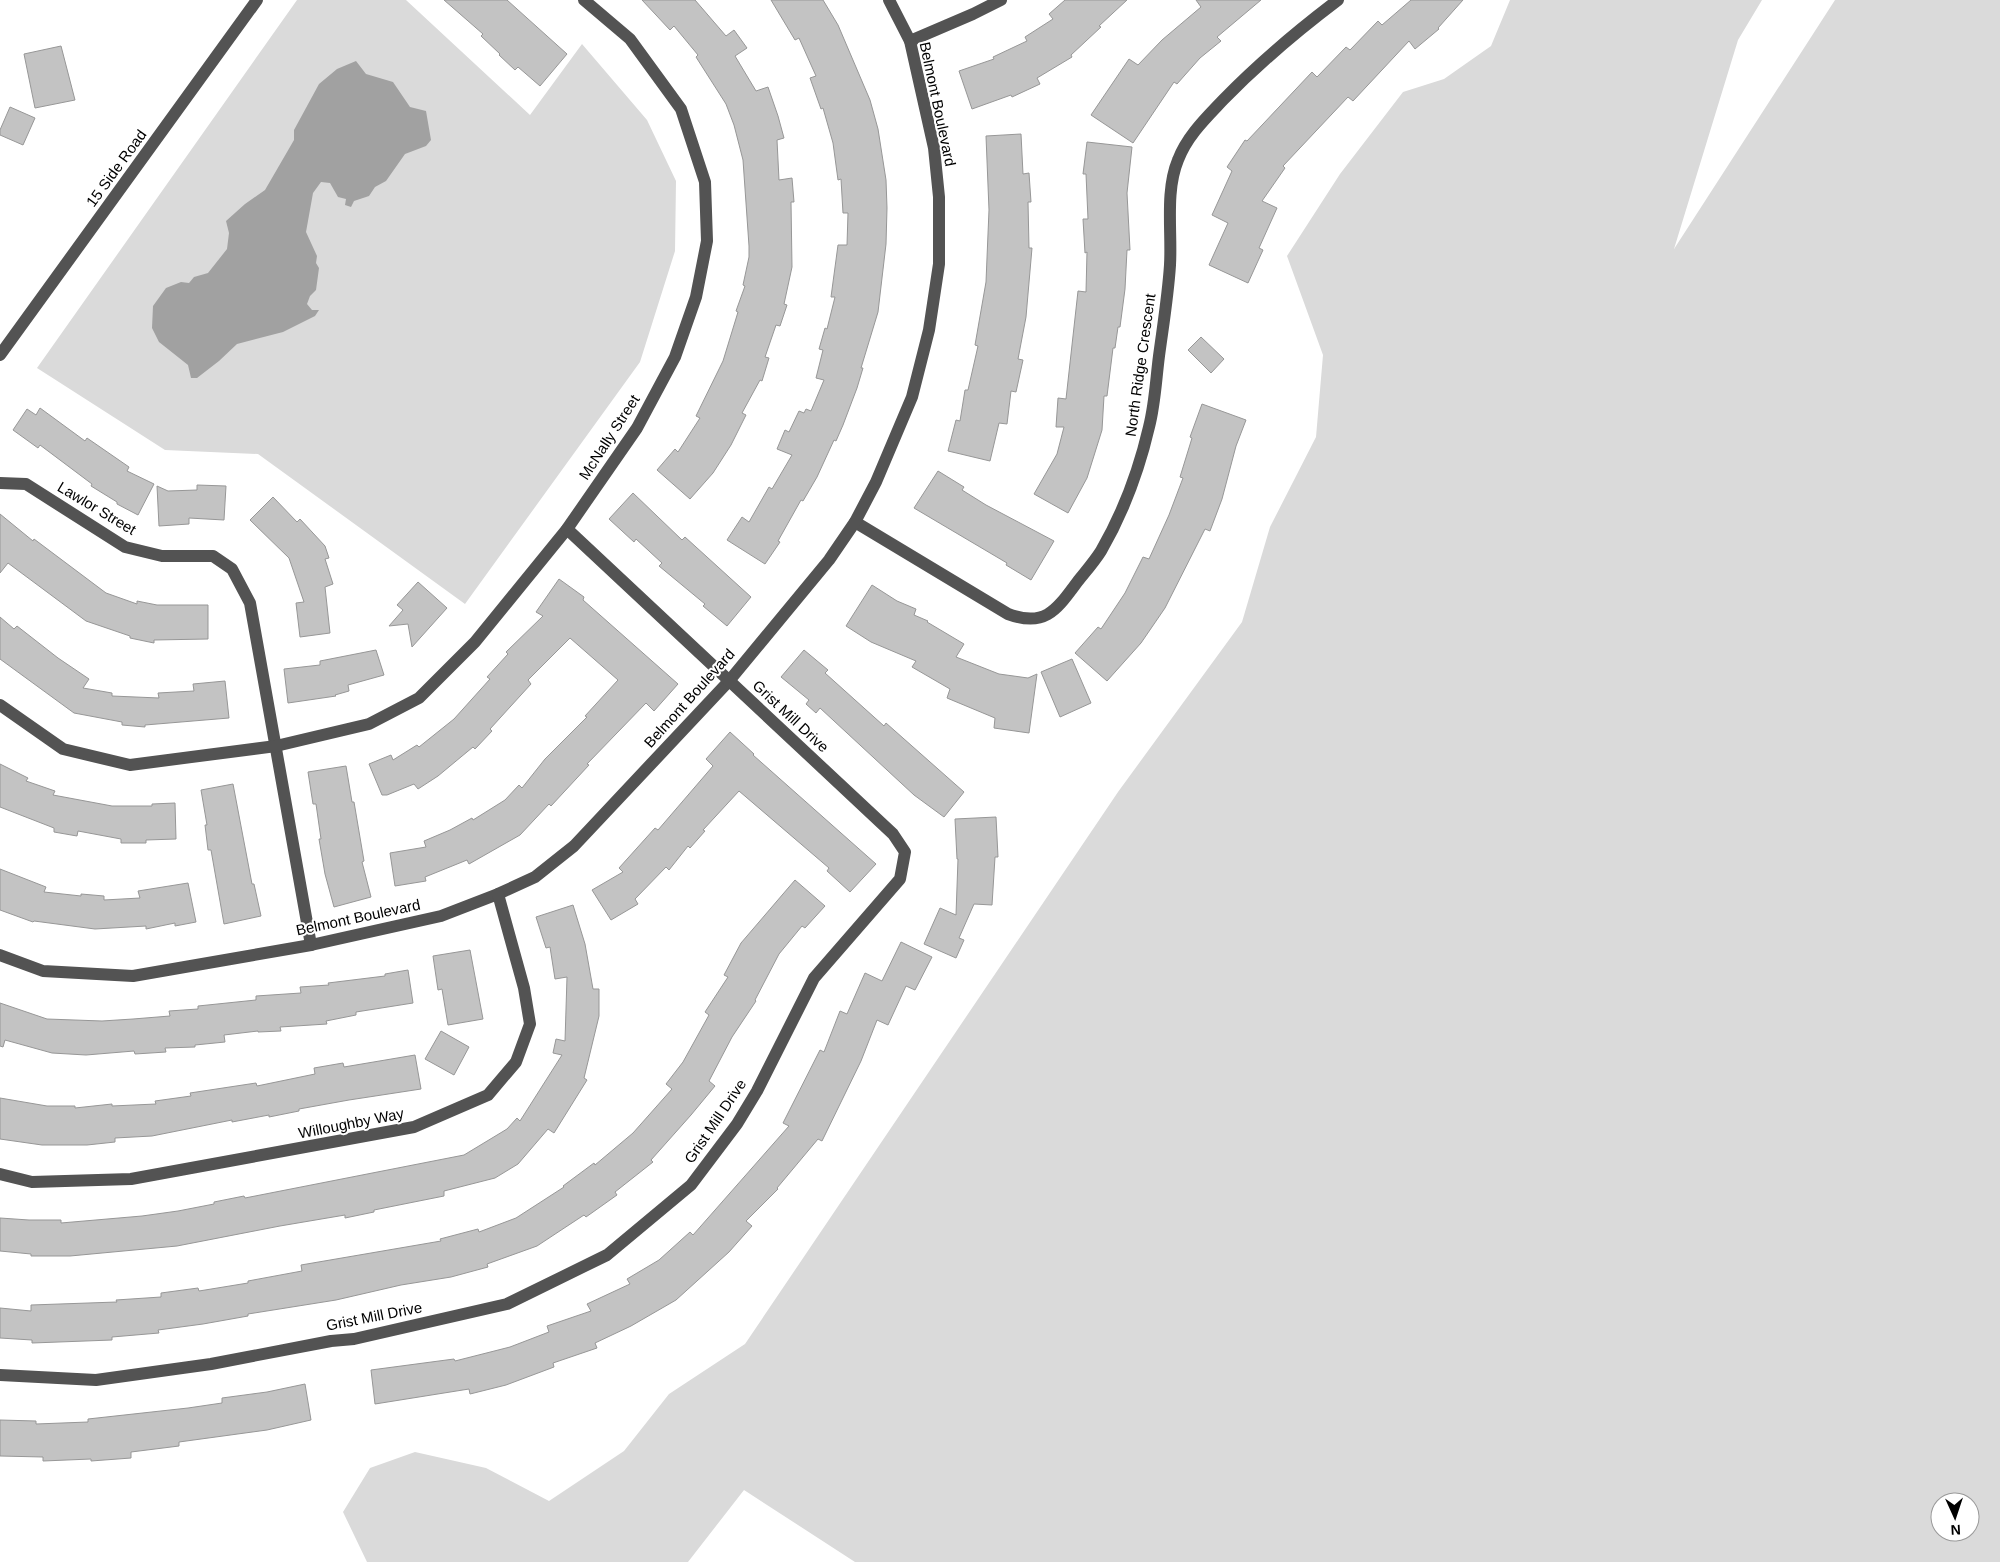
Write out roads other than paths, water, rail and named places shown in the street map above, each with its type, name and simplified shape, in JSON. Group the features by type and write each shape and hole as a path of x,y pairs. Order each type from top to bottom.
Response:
{"street":[{"name":"15 Side Road","path":"0,355 257,0"},
{"name":"McNally Street","path":"276,746 369,724 418,698 475,642 567,529 637,428 674,357 696,297 707,241 705,182 681,109 630,39 584,0"},
{"name":"Belmont Boulevard","path":"0,955 43,971 134,976 311,945 440,916 498,894 535,877 574,846 729,680 829,560 855,522 876,482 912,396 929,330 938,264 939,197 934,148 910,41 889,0"},
{"path":"910,41 1002,0"},
{"name":"North Ridge Crescent","path":"855,522 1008,614 1018,618 1034,619 1049,615 1056,610 1100,553 1130,490 1150,426 1168,290 1171,184 1187,140 1230,93 1279,46 1338,0"},
{"name":"Lawlor Street","path":"0,483 26,484 124,546 162,556 213,556 232,569 250,603 311,945"},
{"name":"Grist Mill Drive","path":"0,1375 96,1380 211,1364 331,1341 354,1339 507,1304 607,1255 691,1185 737,1124 757,1091 814,978 900,879 904,852 893,834 567,529"},
{"path":"0,704 63,749 130,765 276,746"},
{"name":"Willoughby Way","path":"0,1174 32,1182 131,1179 414,1127 488,1095 516,1062 530,1024 524,988 498,894"}]}
